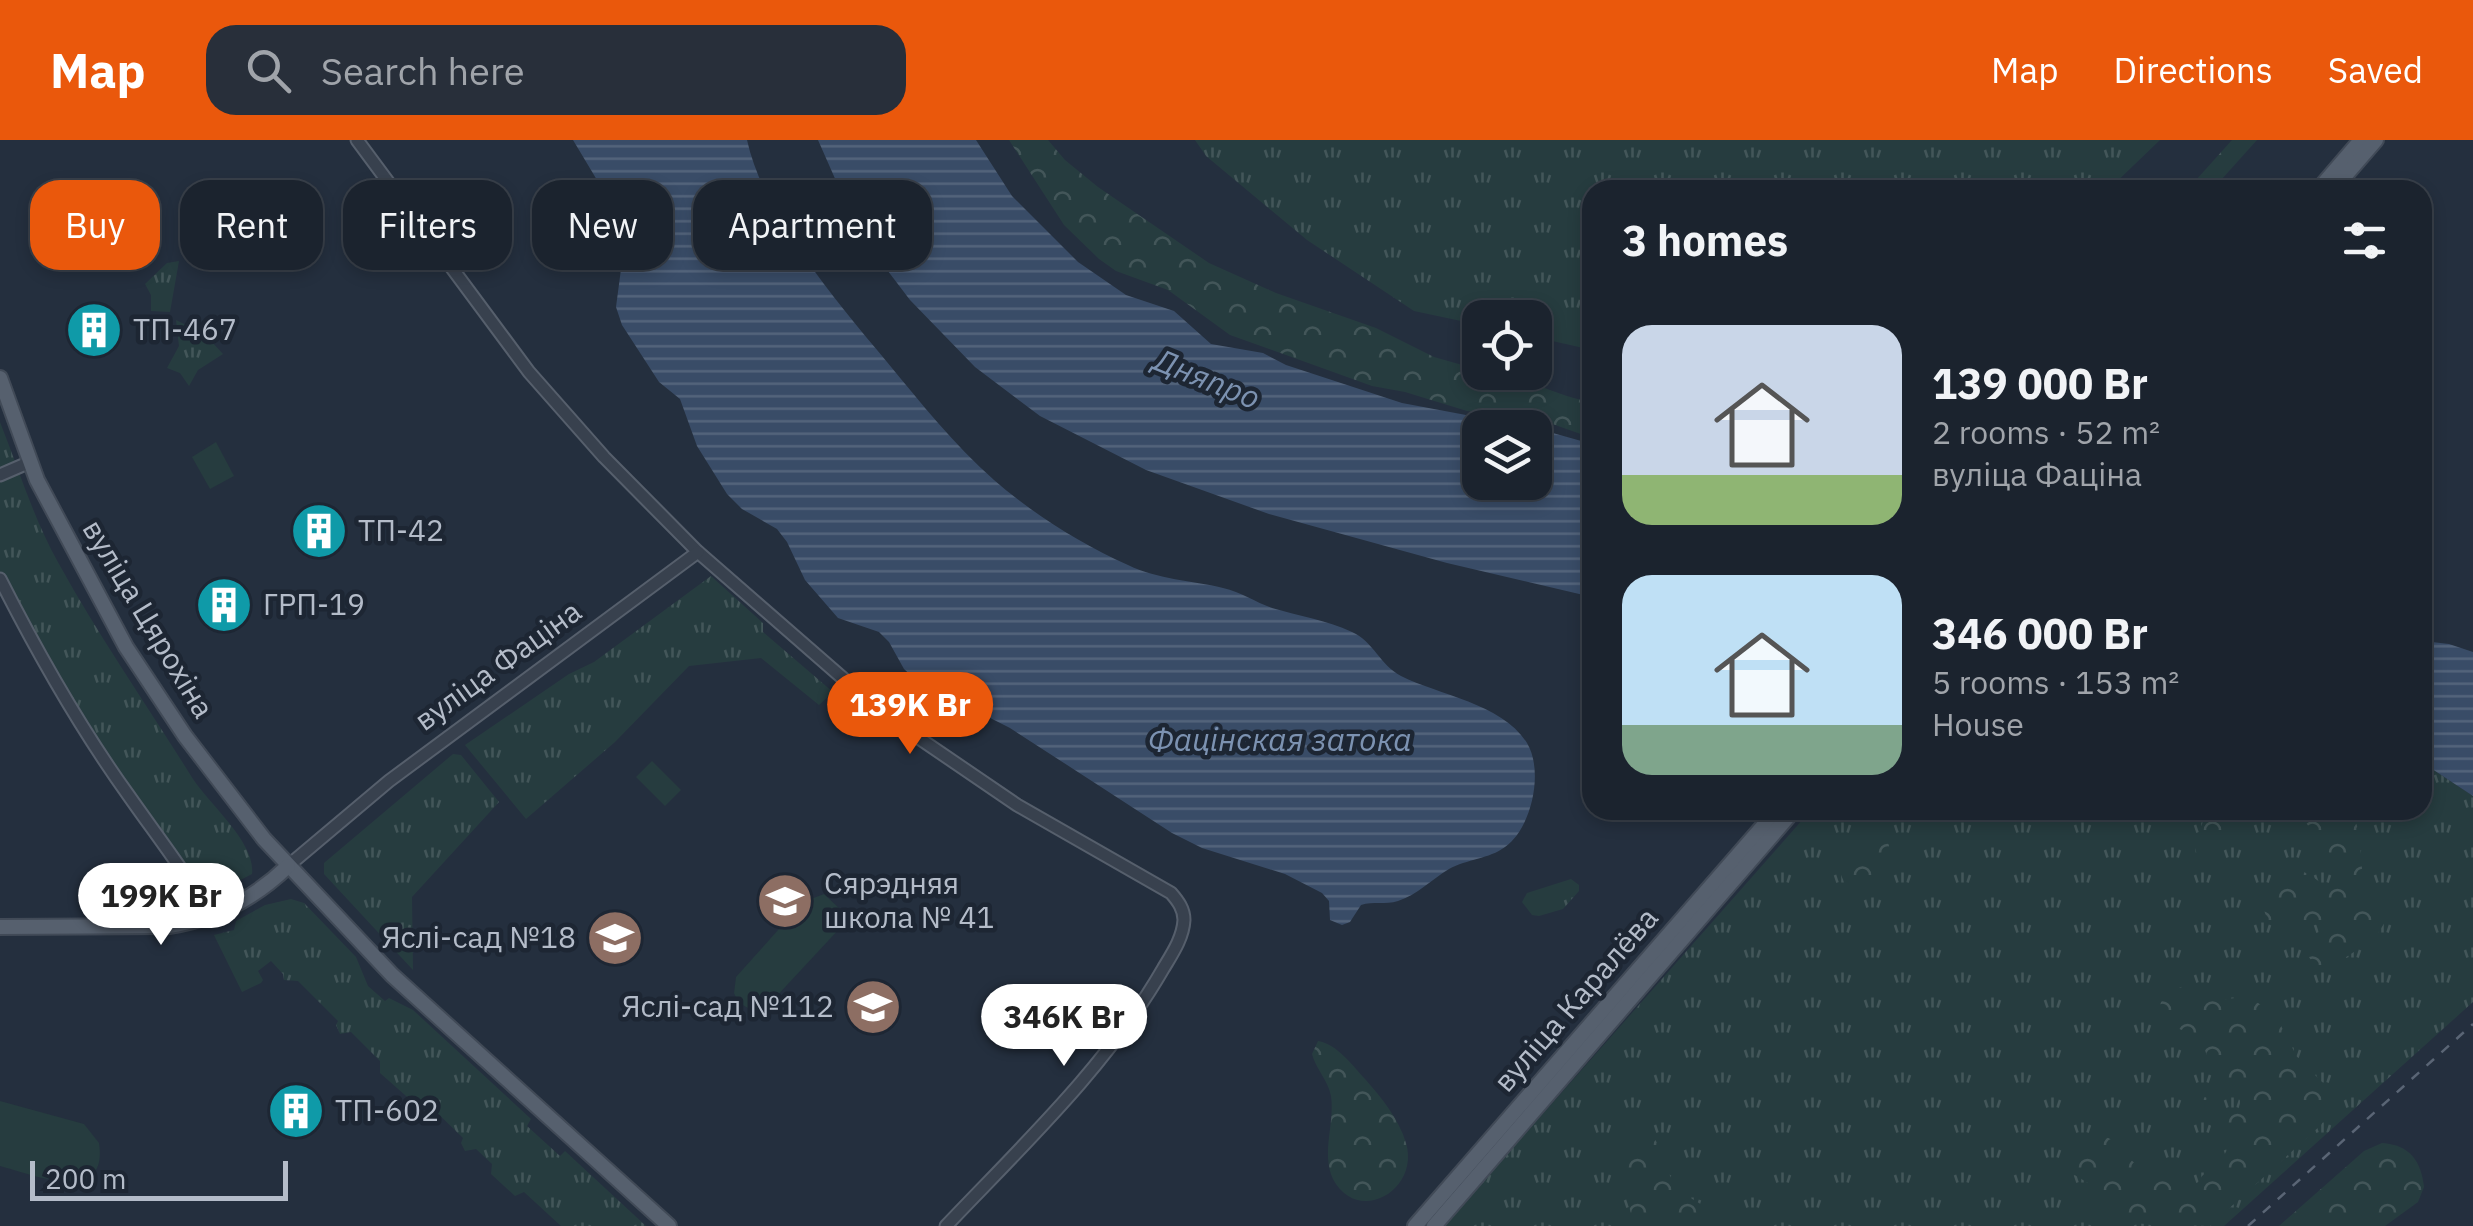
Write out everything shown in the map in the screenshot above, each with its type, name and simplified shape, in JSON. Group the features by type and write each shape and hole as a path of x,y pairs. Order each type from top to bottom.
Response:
{"main road":[{"path":"2327,180 2361,140"},
{"path":"2342,180 2376,140"},
{"name":"вуліца Цярохіна","path":"0,378 30,462 79,562 160,701 288,866"},
{"name":"вуліца Каралёва","path":"1415,1226 1768,820"},
{"name":"вуліца Каралёва","path":"1434,1226 1785,820"},
{"path":"0,927 169,926 211,917 262,891 288,866 392,975 668,1226"}],"street":[{"path":"357,140 529,372 604,457 698,552 885,715 1017,804 1171,894 1180,904 1184,918 1180,940 1139,1011 1051,1115 946,1226"},
{"path":"0,474 30,462"},
{"name":"вуліца Фаціна","path":"288,866 389,781 698,552"},
{"path":"0,579 66,700 211,917"}],"green space":[{"path":"1009,140 1048,140 1098,187 1209,263 1276,293 1376,328 1434,357 1462,365 1462,390 1550,390 1582,400 1582,434 1552,424 1552,410 1464,410 1372,386 1230,335 1168,290 1116,271 1064,225"},
{"path":"1195,140 2160,140 2118,180 1582,180 1582,348 1552,341 1552,300 1462,300 1462,321 1414,311 1307,240 1206,156"},
{"path":"2232,140 2257,140 2221,180 2196,180"},
{"path":"179,261 170,312 151,311 151,295 145,284 167,263"},
{"path":"176,320 192,328 210,321 210,340 223,354 198,370 189,386 180,373 167,368 179,346"},
{"path":"0,422 42,530 75,592 193,779 247,850 252,874 217,892 205,893 93,739 0,575"},
{"path":"216,442 234,476 210,489 192,457"},
{"path":"711,576 763,623 763,632 833,692 819,705 761,658 689,666 615,742 526,819 465,745 569,674 594,662"},
{"path":"453,754 461,755 499,802 412,897 413,970 324,874 324,863"},
{"path":"652,761 681,790 665,806 636,777"},
{"path":"2432,769 2473,796 2473,1002 2224,1226 1444,1226 1802,820 2432,820"},
{"path":"2204,820 2234,820 2221,854 2202,868 2196,855"},
{"path":"2305,820 2355,820 2364,894 2380,909 2385,922 2375,938 2328,969 2314,966 2308,955 2318,940 2319,926 2307,920 2273,924 2267,919 2261,901 2272,881 2291,870 2306,873 2328,887 2338,882 2335,862"},
{"path":"1883,838 1889,845 1888,852 1874,878 1856,888 1844,882 1839,870 1846,859 1863,845"},
{"path":"1571,879 1579,885 1579,891 1563,909 1532,915 1522,902 1527,893"},
{"path":"824,894 841,910 841,927 774,999 751,1010 738,1002 734,993 736,977 803,902"},
{"path":"291,899 304,903 356,957 368,986 385,1001 389,998 413,1010 531,1119 527,1126 560,1156 565,1151 646,1226 561,1226 524,1192 515,1196 491,1174 492,1164 476,1149 465,1151 463,1138 423,1099 414,1103 380,1073 380,1061 351,1032 340,1034 338,1021 298,981 284,980 271,961 258,971 261,983 242,992 214,935 234,930 236,921 265,905"},
{"path":"2186,986 2213,1001 2243,997 2254,1000 2276,1016 2297,1057 2325,1085 2329,1094 2328,1114 2321,1125 2210,1226 2119,1223 2106,1213 2093,1186 2073,1174 2072,1148 2095,1136 2110,1139 2139,1167 2170,1178 2180,1196 2188,1198 2228,1148 2224,1133 2196,1117 2196,1105 2205,1097 2229,1112 2238,1111 2237,1091 2212,1067 2198,1038 2169,1024 2160,1011 2167,995"},
{"path":"1318,1041 1332,1046 1383,1101 1406,1143 1408,1160 1404,1175 1396,1187 1371,1201 1357,1200 1344,1193 1333,1179 1328,1159 1331,1096 1312,1054"},
{"path":"0,1101 84,1124 99,1143 99,1163 92,1175 65,1182 0,1166"},
{"path":"1634,1125 1656,1141 1679,1189 1734,1226 1634,1226 1623,1182 1622,1134"},
{"path":"2382,1143 2400,1147 2417,1162 2424,1187 2418,1202 2385,1226 2279,1226 2364,1151"}],"water":[{"name":"Фацінская затока","path":"573,140 747,140 761,180 693,180 693,270 815,270 965,453 1041,516 1075,538 1140,570 1230,590 1272,608 1342,628 1360,636 1401,676 1503,719 1527,743 1535,768 1532,798 1522,827 1499,851 1449,869 1405,898 1361,905 1350,922 1342,925 1330,920 1329,901 1322,893 1285,874 1202,848 1172,833 1010,728 917,681 879,632 838,618 805,580 777,529 742,509 727,494 697,446 680,399 659,382 622,325 616,307 621,270 673,270 673,180 597,180"},
{"name":"Дняпро","path":"818,140 976,140 1012,196 1078,262 1126,295 1174,311 1211,344 1263,353 1286,365 1402,403 1462,414 1462,500 1552,500 1552,433 1582,441 1582,595 1447,563 1269,514 1146,470 1040,416 975,367 910,300 887,270 932,270 932,180 836,180"},
{"path":"2432,642 2473,652 2473,796 2432,769"}],"railway":[{"path":"2248,1226 2473,1024"}],"place":[{"name":"ТП-467","path":"94,330"},
{"name":"ТП-42","path":"319,531"},
{"name":"ГРП-19","path":"224,605"},
{"name":"Сярэдняя школа № 41","path":"785,901"},
{"name":"Яслі-сад №18","path":"615,938"},
{"name":"Яслі-сад №112","path":"873,1007"},
{"name":"ТП-602","path":"296,1111"}]}
